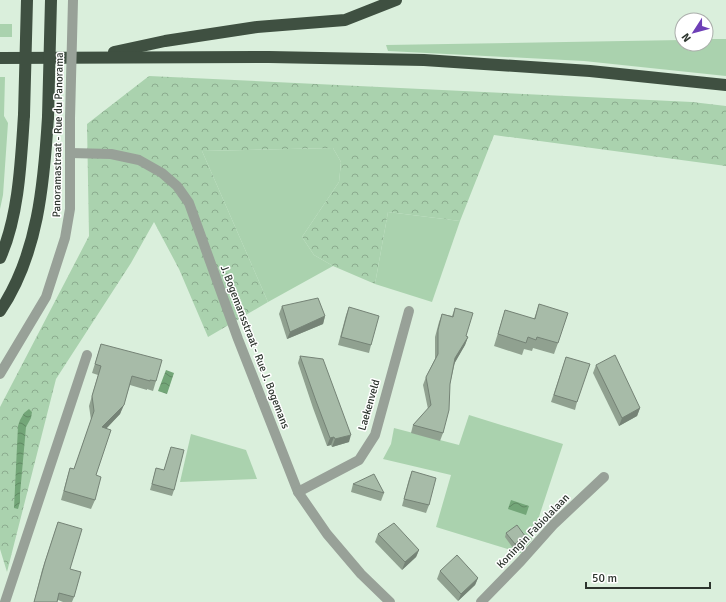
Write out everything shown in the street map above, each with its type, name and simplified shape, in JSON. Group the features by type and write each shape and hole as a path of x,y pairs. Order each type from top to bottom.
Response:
{"highway":[{"path":"0,258 14,210 20,168 24,115 27,0"},
{"path":"0,311 10,294 23,265 32,237 42,185 46,159 51,0"},
{"path":"94,57 165,41 257,27 345,20 396,0"},
{"path":"0,58 268,57 424,60 590,71 726,85"}],"street":[{"name":"Panoramastraat - Rue du Panorama","path":"0,374 46,297 65,238 70,209 70,118 73,0"},
{"name":"J. Bogemansstraat - Rue J. Bogemans","path":"70,153 111,154 139,160 162,173 176,186 189,203 238,339 298,492 327,534 361,574 390,602"},
{"name":"Laekenveld","path":"298,492 359,460 370,444 375,435 408,311"},
{"path":"5,602 87,355"},
{"name":"Koningin Fabiolalaan","path":"480,602 521,561 554,524 604,477"}],"green space":[{"path":"0,24 12,24 12,37 0,37"},
{"path":"714,39 726,39 726,76 584,61 388,51 386,45 674,40 674,52 714,52"},
{"path":"149,76 692,102 726,106 726,166 494,135 460,221 388,212 375,284 333,266 314,255 302,237 339,182 341,162 333,148 202,151 268,302 208,337 179,269 154,222 131,263 56,379 7,572 0,549 0,407 89,236 87,124"},
{"path":"0,77 5,77 4,116 8,123 3,195 0,209"},
{"path":"333,148 341,162 339,182 302,237 314,255 333,266 268,302 202,151"},
{"path":"388,212 460,221 432,302 375,284"},
{"path":"469,415 563,444 531,541 521,553 436,527 451,475 383,459 391,444 394,428 459,445"},
{"path":"191,434 246,450 257,479 180,482"}],"water":[{"path":"166,370 174,373 167,394 158,391"},
{"path":"29,409 32,412 31,418 26,427 20,502 18,509 14,508 18,426 24,413"},
{"path":"511,500 529,506 526,515 508,509"}],"building":[{"path":"318,298 325,316 290,332 282,306"},
{"path":"539,304 568,313 558,343 537,337 536,340 528,337 526,343 498,334 505,310 535,319"},
{"path":"349,307 379,316 371,345 341,337"},
{"path":"455,308 473,313 466,336 468,337 455,358 450,384 449,410 443,433 413,425 431,405 426,377 438,354 438,330 442,314 453,317"},
{"path":"101,344 162,360 156,381 150,381 132,376 124,405 102,427 111,430 96,475 101,477 95,500 64,491 70,468 74,469 94,411 92,396 101,366 95,364"},
{"path":"615,355 640,408 622,418 596,365"},
{"path":"300,356 323,359 351,435 335,439 334,437 330,438"},
{"path":"566,357 590,364 577,402 554,395"},
{"path":"171,447 184,450 174,490 152,484 156,468 164,470"},
{"path":"412,471 436,478 429,505 404,499"},
{"path":"374,474 384,493 353,484"},
{"path":"58,522 82,529 70,569 81,572 74,597 59,593 57,602 34,602 45,562"},
{"path":"394,523 419,550 405,562 378,534"},
{"path":"517,525 525,536 515,544 506,533"},
{"path":"457,555 478,578 461,594 440,571"}]}
